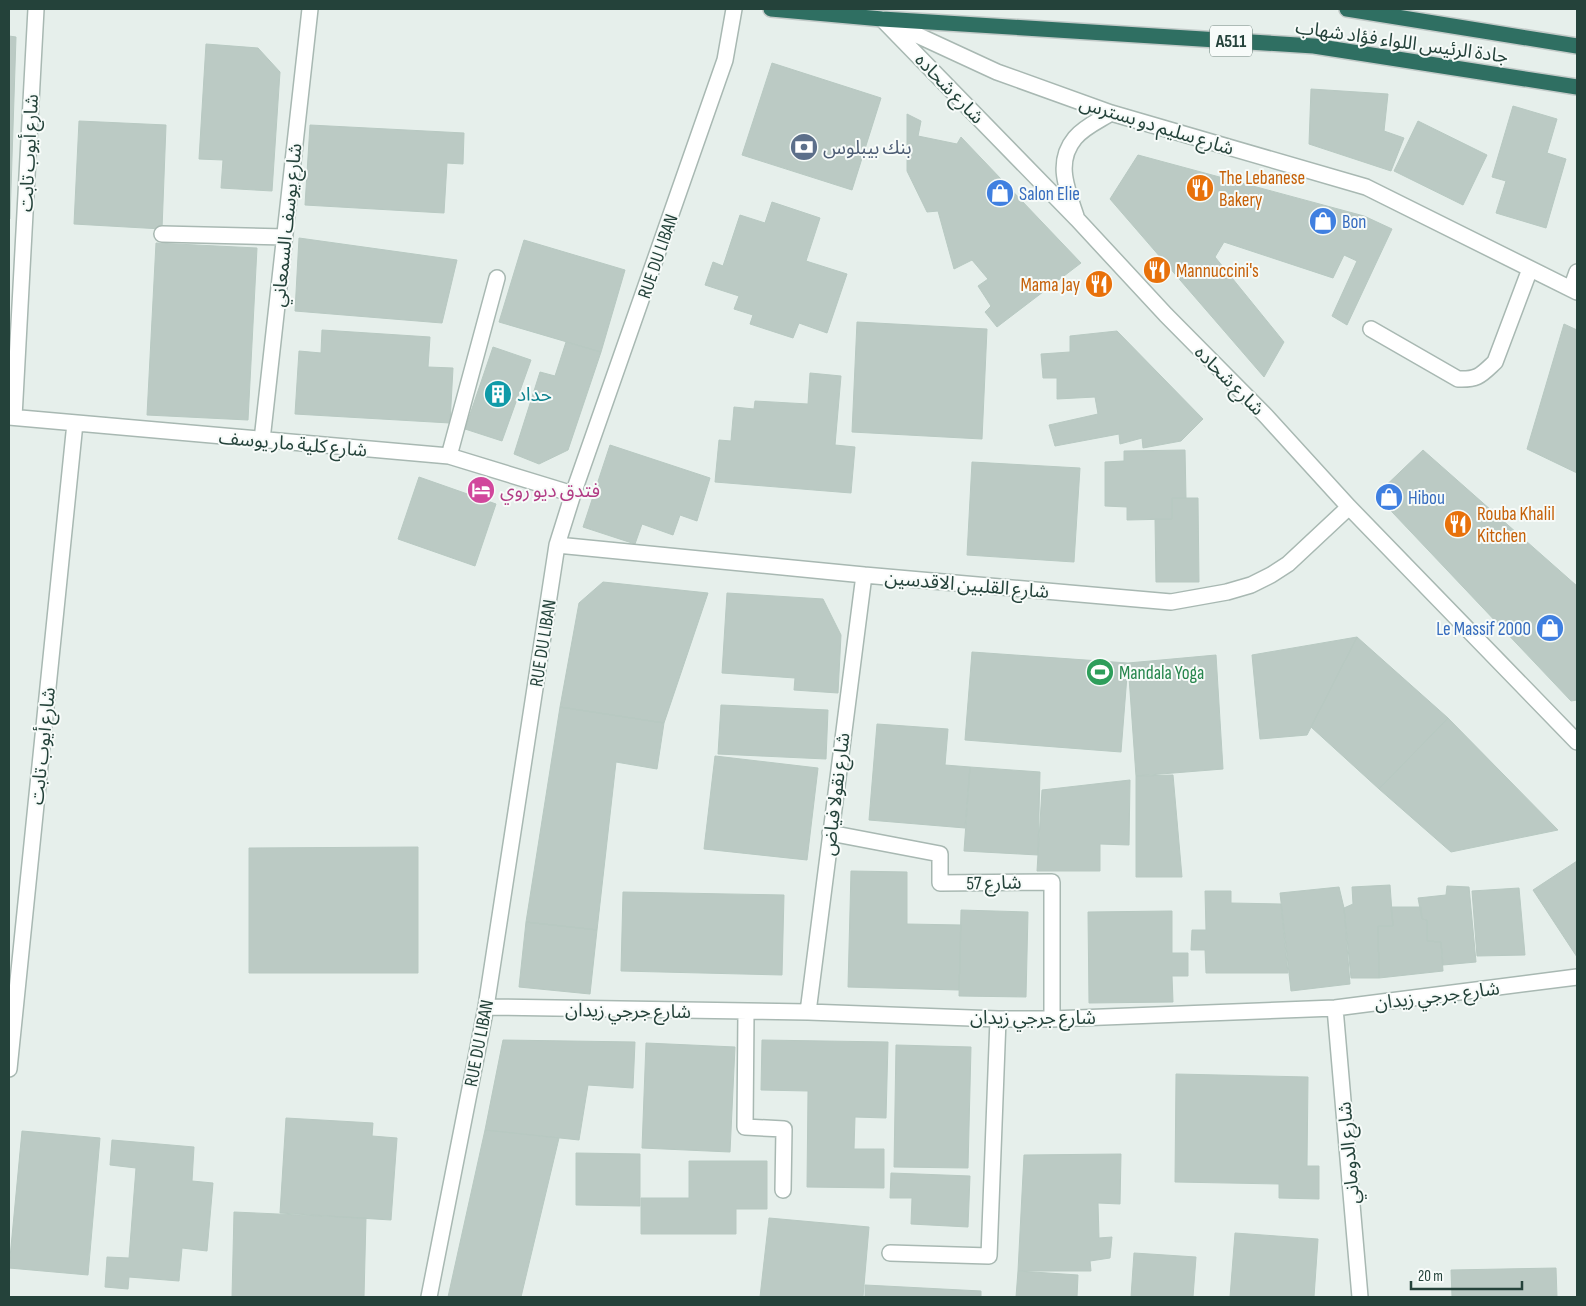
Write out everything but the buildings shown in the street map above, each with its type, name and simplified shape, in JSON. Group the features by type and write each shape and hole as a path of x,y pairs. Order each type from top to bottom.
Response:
{"highway":[{"name":"جادة الرئيس اللواء فؤاد شهاب","path":"771,9 904,15 1314,46 1577,87"},
{"name":"جادة الرئيس اللواء فؤاد شهاب","path":"1347,9 1577,46"}],"street":[{"name":"شارع أيوب تابت","path":"11,417 36,9"},
{"name":"شارع يوسف السمعاني","path":"262,440 310,9"},
{"name":"RUE DU LIBAN","path":"429,1297 486,1007 557,545 573,494 725,60 734,9"},
{"name":"شارع سليم دو بسترس","path":"881,14 997,72 1111,113 1366,187 1574,291"},
{"name":"شارع شحاده","path":"881,14 1166,315 1266,416 1349,508 1577,742"},
{"path":"1077,219 1068,193 1063,167 1066,153 1076,137 1111,113"},
{"path":"162,234 285,237"},
{"path":"1371,329 1458,379 1472,380 1484,373 1494,362 1530,269"},
{"path":"1574,291 1577,272"},
{"path":"449,456 497,278"},
{"name":"شارع كلية مار يوسف","path":"11,417 449,456 573,494"},
{"name":"شارع أيوب تابت","path":"9,1069 76,423"},
{"name":"شارع القلبين الاقدسين","path":"557,545 1170,602 1227,592 1251,585 1271,575 1288,564 1349,508"},
{"name":"شارع نقولا فياض","path":"808,1012 864,575"},
{"name":"شارع 57","path":"830,833 940,854 940,883 1052,882 1052,1019"},
{"name":"شارع جرجي زيدان","path":"486,1007 808,1012 998,1019 1052,1019 1335,1008 1577,977"},
{"name":"شارع الدوماني","path":"1335,1008 1360,1297"},
{"path":"746,1012 745,1128 784,1129 783,1190"},
{"path":"890,1253 989,1256 998,1019"}],"place":[{"name":"بنك بيبلوس","path":"804,147"},
{"name":"The Lebanese Bakery","path":"1200,188"},
{"name":"Salon Elie","path":"1000,193"},
{"name":"Bon","path":"1323,221"},
{"name":"Mannuccini's","path":"1157,270"},
{"name":"Mama Jay","path":"1099,284"},
{"name":"حداد","path":"498,394"},
{"name":"فتدق ديو روي","path":"481,490"},
{"name":"Hibou","path":"1389,497"},
{"name":"Rouba Khalil Kitchen","path":"1458,524"},
{"name":"Le Massif 2000","path":"1550,628"},
{"name":"Mandala Yoga","path":"1100,672"}]}
